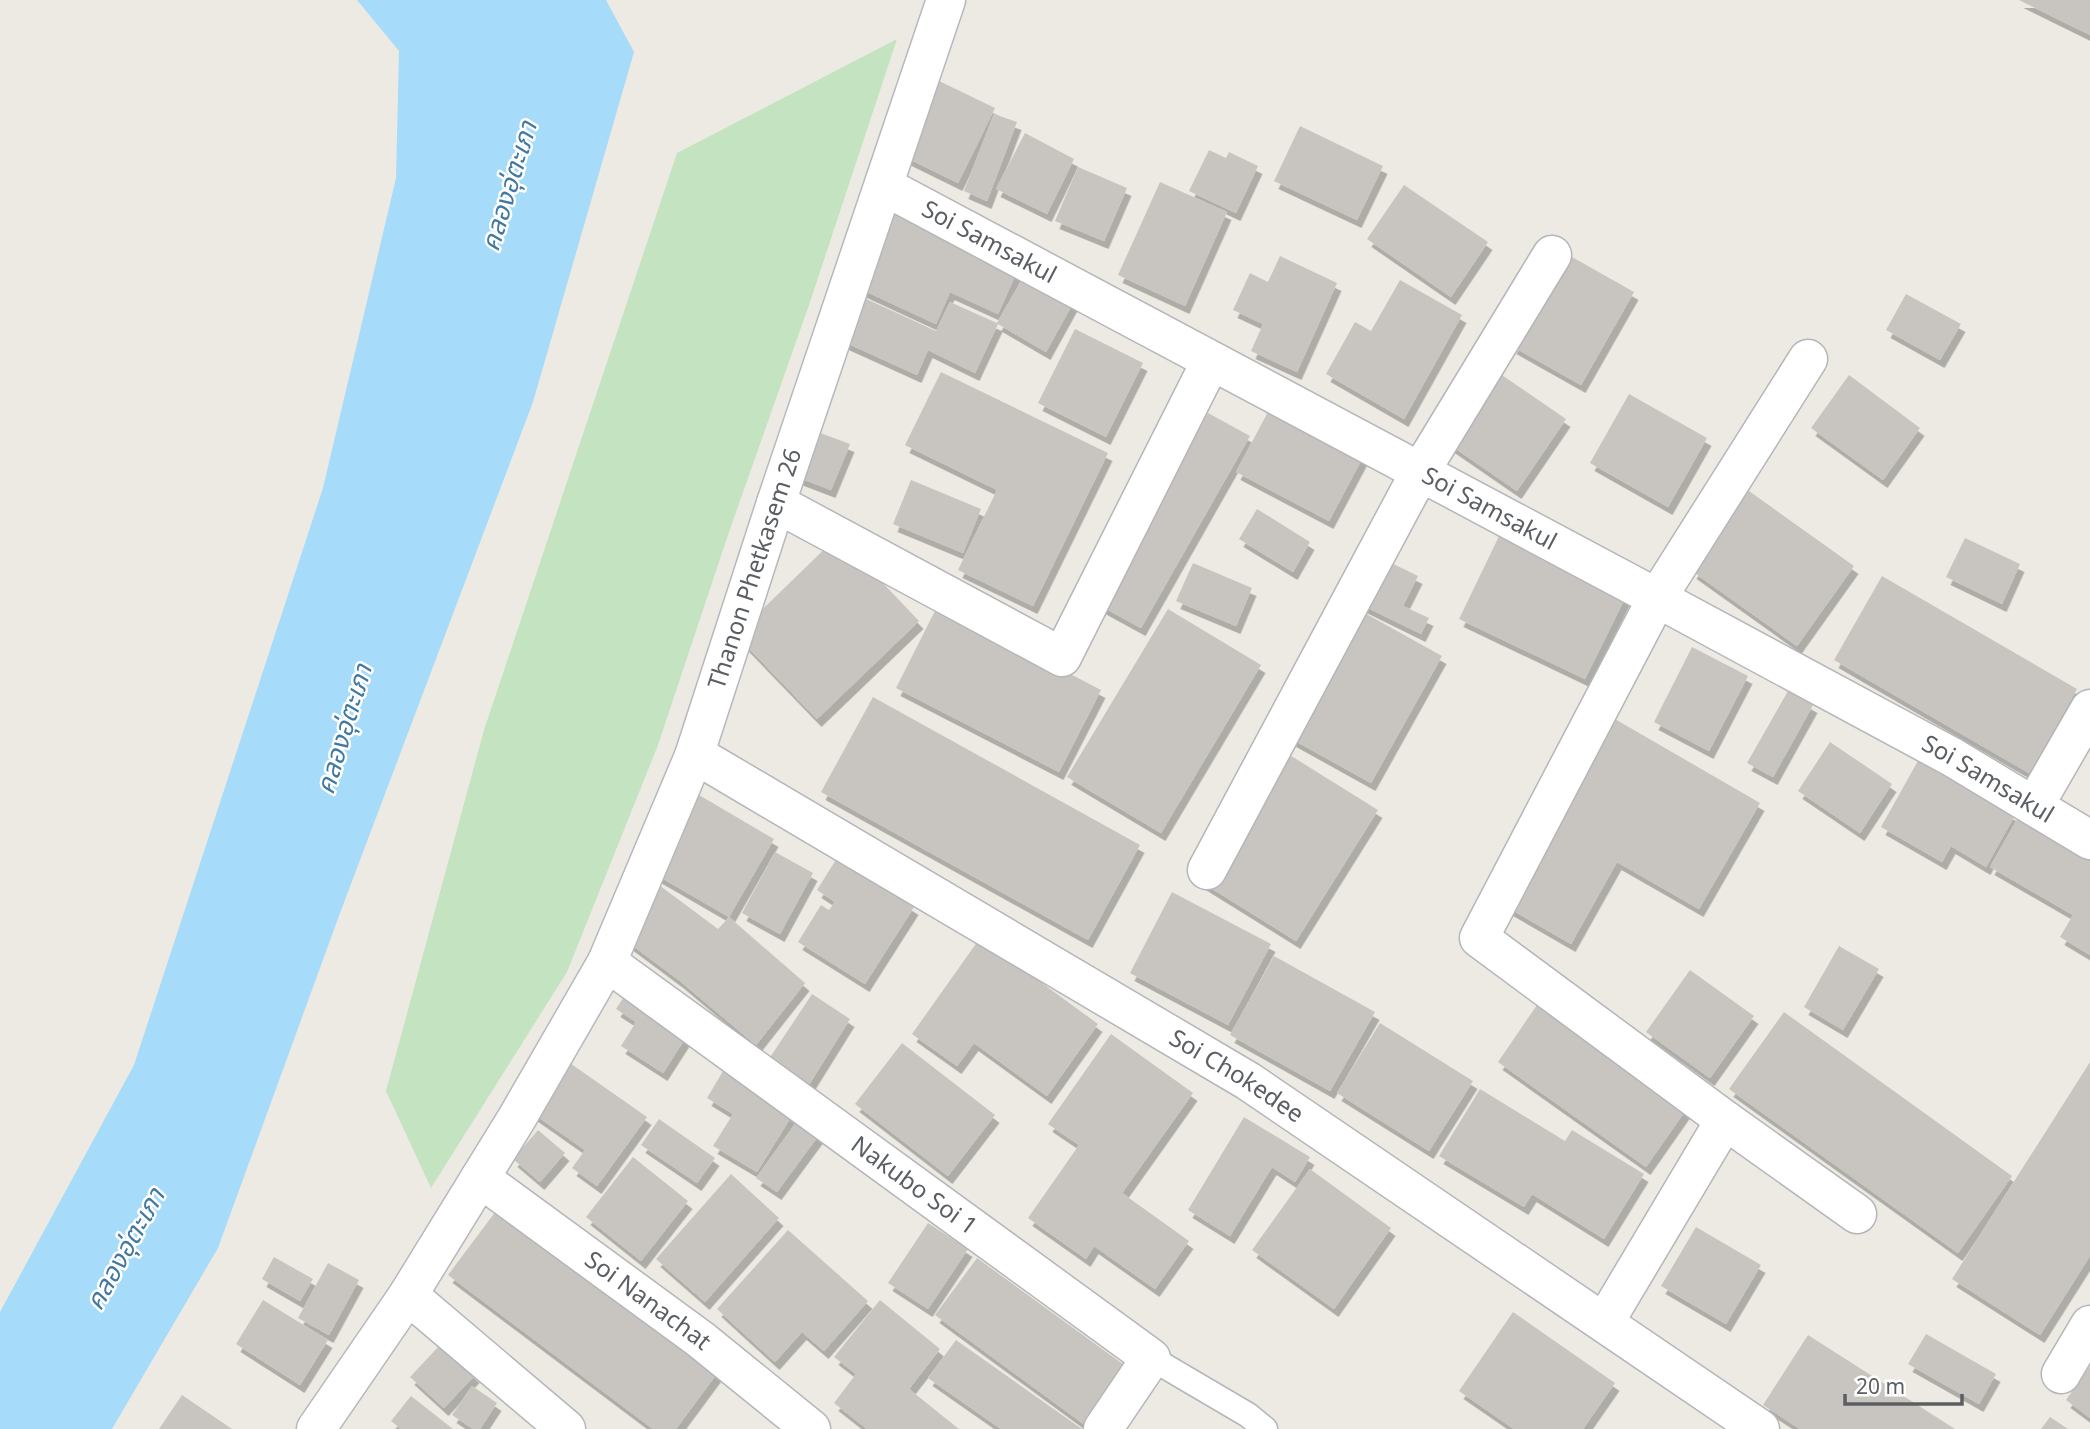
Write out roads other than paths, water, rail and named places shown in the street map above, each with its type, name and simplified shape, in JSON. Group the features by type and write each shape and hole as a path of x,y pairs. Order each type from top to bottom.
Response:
{"street":[{"name":"Thanon Phetkasem 26","path":"316,1429 408,1295 517,1118 607,962 694,756 776,503 946,0"},
{"name":"Soi Samsakul","path":"884,186 1952,757 2090,840"},
{"path":"1207,870 1420,472 1552,255"},
{"path":"1808,359 1657,598 1479,938 1857,1214"},
{"path":"776,503 1062,657 1211,361"},
{"path":"2034,806 2090,709"},
{"name":"Soi Chokedee","path":"694,756 1248,1081 1760,1429"},
{"name":"Nakubo Soi 1","path":"607,962 1151,1358"},
{"path":"1604,1323 1725,1120"},
{"name":"Soi Nanachat","path":"480,1178 700,1339 811,1429"},
{"path":"408,1295 566,1429"},
{"path":"2061,1374 2090,1325"},
{"path":"1102,1429 1151,1358"}],"lane":[{"path":"1151,1358 1248,1415 1265,1429"}],"water":[{"name":"คลองอุ่ตะเภา","path":"357,0 606,0 634,52 533,402 340,913 218,1248 112,1429 0,1429 0,1312 134,1065 323,488 396,178 399,51"}]}
